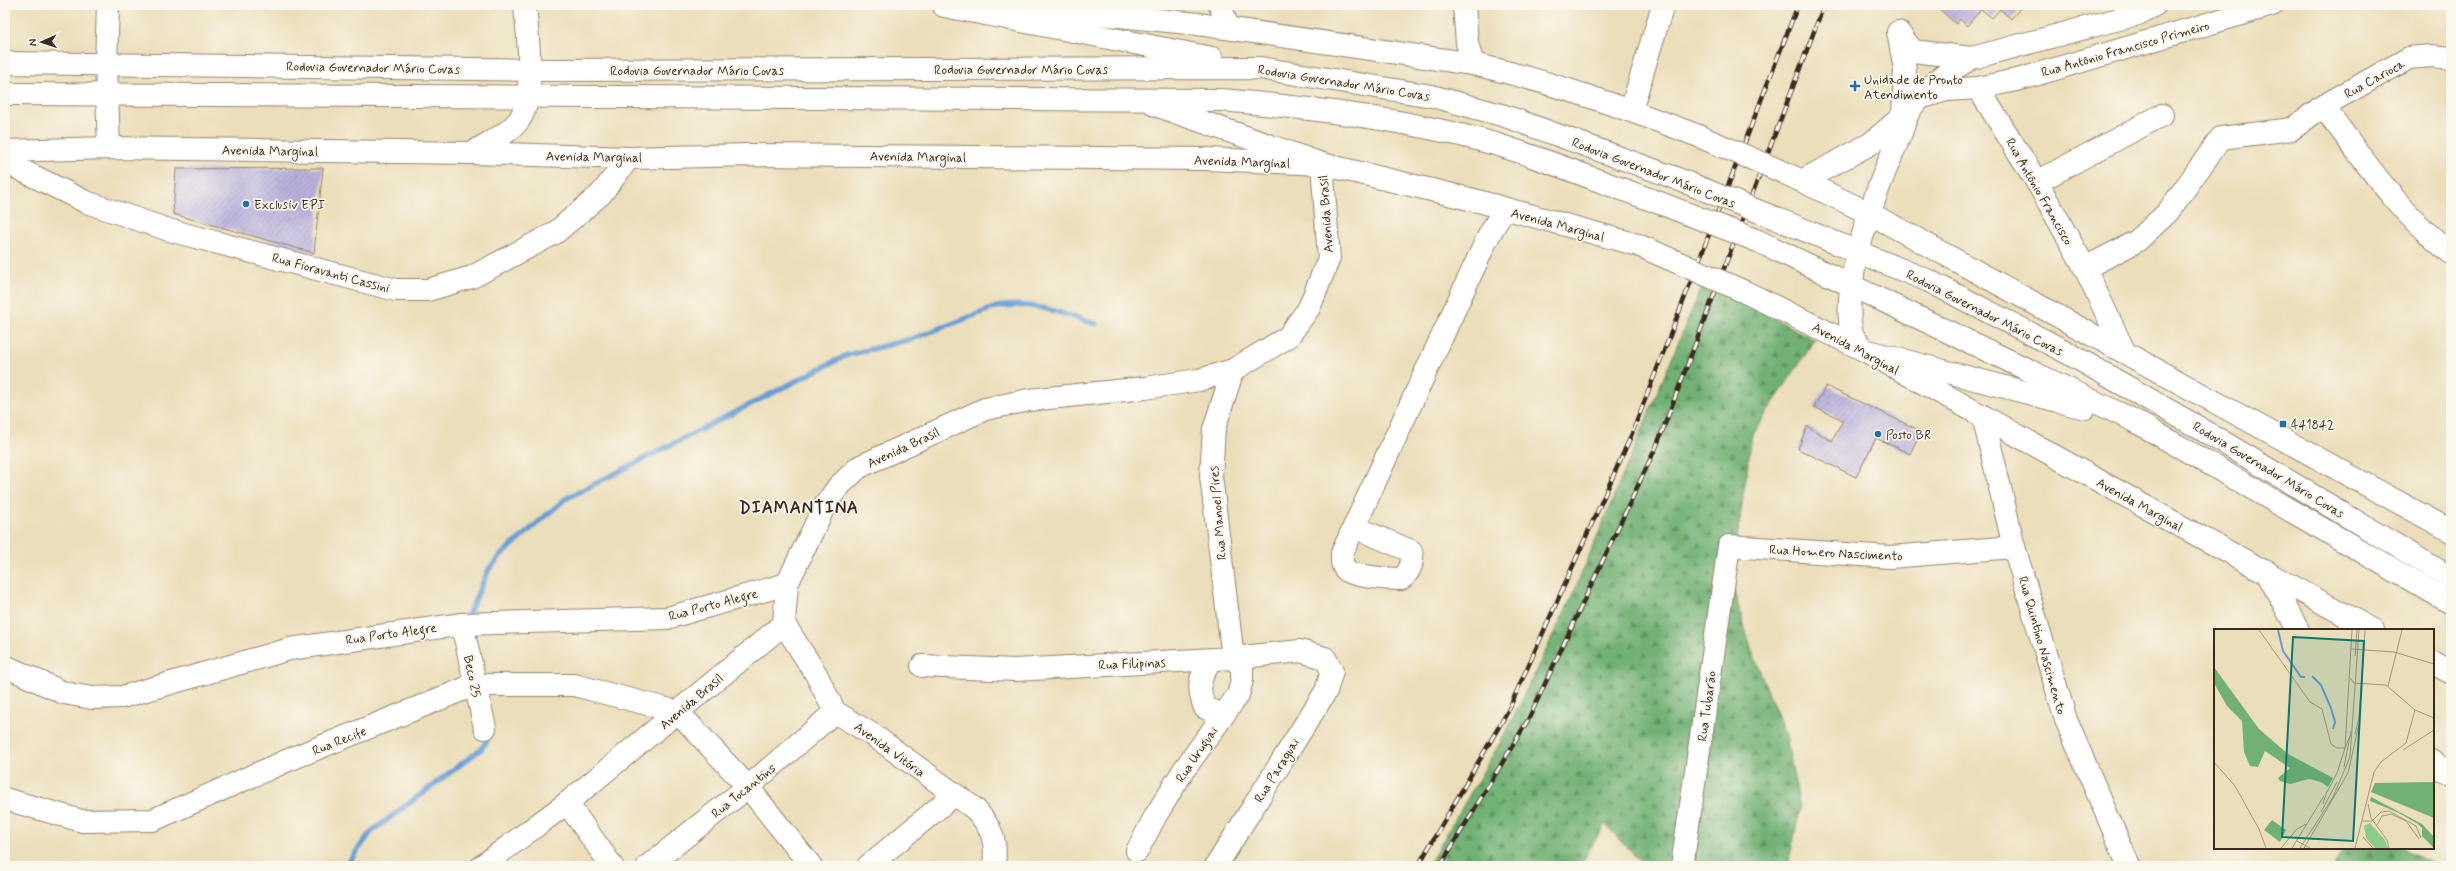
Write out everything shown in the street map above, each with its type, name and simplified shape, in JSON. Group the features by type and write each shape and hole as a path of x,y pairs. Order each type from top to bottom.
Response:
{"street":[{"path":"108,5 106,63 109,148"},
{"path":"472,153 507,131 520,119 527,97 529,70 525,5"},
{"path":"940,5 1099,14 1228,28 1472,64 1514,73 1631,110 1696,135 1794,177 1871,214 2124,351 2451,532"},
{"path":"940,5 1260,68"},
{"path":"1220,5 1228,28"},
{"path":"1464,5 1467,43 1472,64"},
{"path":"1631,110 1663,5"},
{"path":"1794,177 1870,144 1911,108 1948,72 1972,58 2138,14 2156,5"},
{"name":"Rua Antônio Francisco Primeiro","path":"1978,88 2021,78 2272,5"},
{"path":"1972,58 1913,51 1898,32 1911,108 1889,160 1858,252 1852,286 1850,311 1852,334 1864,350 2135,421"},
{"name":"Rua Carioca","path":"2085,268 2137,241 2163,217 2221,138 2292,129 2323,106 2409,58 2431,56 2451,58"},
{"name":"Rodovia Governador Mário Covas","path":"5,63 106,63 529,70 1260,68 1432,96 1505,116 1670,176 1929,281 2068,353 2201,429 2451,578"},
{"path":"1911,108 1947,90 1978,88"},
{"name":"Rua Antônio Francisco","path":"1978,88 2037,182 2085,268 2124,351"},
{"name":"Rodovia Governador Mário Covas","path":"5,94 1137,98 1221,100 1303,107 1407,123 1496,145 1652,200 1758,241 2135,421 2451,604"},
{"path":"1137,98 1322,164"},
{"path":"2323,106 2403,209 2419,227 2451,252"},
{"path":"2037,182 2162,115"},
{"name":"Avenida Marginal","path":"5,151 109,148 472,153 629,158 772,155 1206,159 1322,164 1504,209 1638,245 1745,292 1864,350 2173,522 2371,629"},
{"name":"Rua Fioravanti Cassini","path":"5,162 86,202 169,230 396,290 428,290 472,277 554,233 601,194 629,158"},
{"name":"Avenida Brasil","path":"482,866 567,803 784,624 787,584 824,507 838,487 860,467 985,409 1029,400 1145,388 1199,380 1233,370 1288,337 1309,308 1329,258 1322,164"},
{"path":"1354,527 1488,237 1504,209"},
{"name":"Rua Manoel Pires","path":"1233,370 1214,429 1211,476 1233,658"},
{"name":"Rua Quintino Nascimento","path":"1983,416 2014,547 2066,720 2129,866"},
{"name":"Rua Homero Nascimento","path":"1729,546 1890,557 2014,547"},
{"name":"Rua Tubarão","path":"1682,866 1729,546"},
{"path":"2266,571 2297,629"},
{"name":"Rua Porto Alegre","path":"5,666 64,693 92,698 122,697 290,649 462,624 667,618 787,584"},
{"name":"Beco 25","path":"462,624 474,685 485,728"},
{"path":"784,624 816,674 835,712"},
{"name":"Rua Filipinas","path":"922,666 1016,670 1211,660 1300,651 1325,658 1332,671"},
{"name":"Rua Uruguai","path":"1137,851 1156,814 1222,714 1238,695 1242,680 1242,667 1233,658"},
{"path":"1211,660 1201,674 1201,696 1206,708 1222,714"},
{"path":"2434,664 2451,673"},
{"name":"Rua Paraguai","path":"1216,866 1326,691 1332,671"},
{"name":"Rua Recife","path":"5,799 82,821 153,820 286,761 474,685 574,685 678,712"},
{"path":"678,712 748,788 811,866"},
{"name":"Rua Tocantins","path":"648,866 748,788 835,712"},
{"name":"Avenida Vitória","path":"835,712 873,735 975,809 988,823 994,836 994,866"},
{"path":"2434,763 2451,775"},
{"path":"868,866 954,795"},
{"path":"567,803 612,866"}],"green space":[{"path":"1701,288 1758,310 1815,340 1752,435 1731,581 1751,649 1786,736 1800,809 1788,866 1644,866 1605,824 1580,866 1428,866 1505,734 1574,592"},
{"path":"2344,849 2404,849 2439,866 2334,866"}],"building":[{"path":"1935,5 2023,5 2011,19 2000,9 1992,18 1981,9 1967,26 1960,19 1956,24"},
{"name":"Exclusiv EPI","path":"323,168 314,253 173,214 176,169"},
{"name":"Posto BR","path":"1826,386 1921,431 1910,454 1876,438 1856,477 1798,449 1807,426 1832,441 1843,420 1814,407"}],"waterway":[{"path":"468,615 489,569 501,555 565,499 847,355 912,339 996,307 1009,305 1022,305 1047,309 1096,324"},
{"path":"346,866 371,832 481,749 487,741 488,732"}],"railway":[{"path":"1418,866 1508,711 1631,436 1798,5"},
{"path":"1440,866 1528,720 1657,445 1824,5"}],"place":[{"name":"Unidade de Pronto Atendimento","path":"1855,86"},
{"name":"Exclusiv EPI","path":"246,204"},
{"name":"441842","path":"2283,424"},
{"name":"Posto BR","path":"1878,434"}],"district":[{"name":"DIAMANTINA","path":"799,507"}]}
